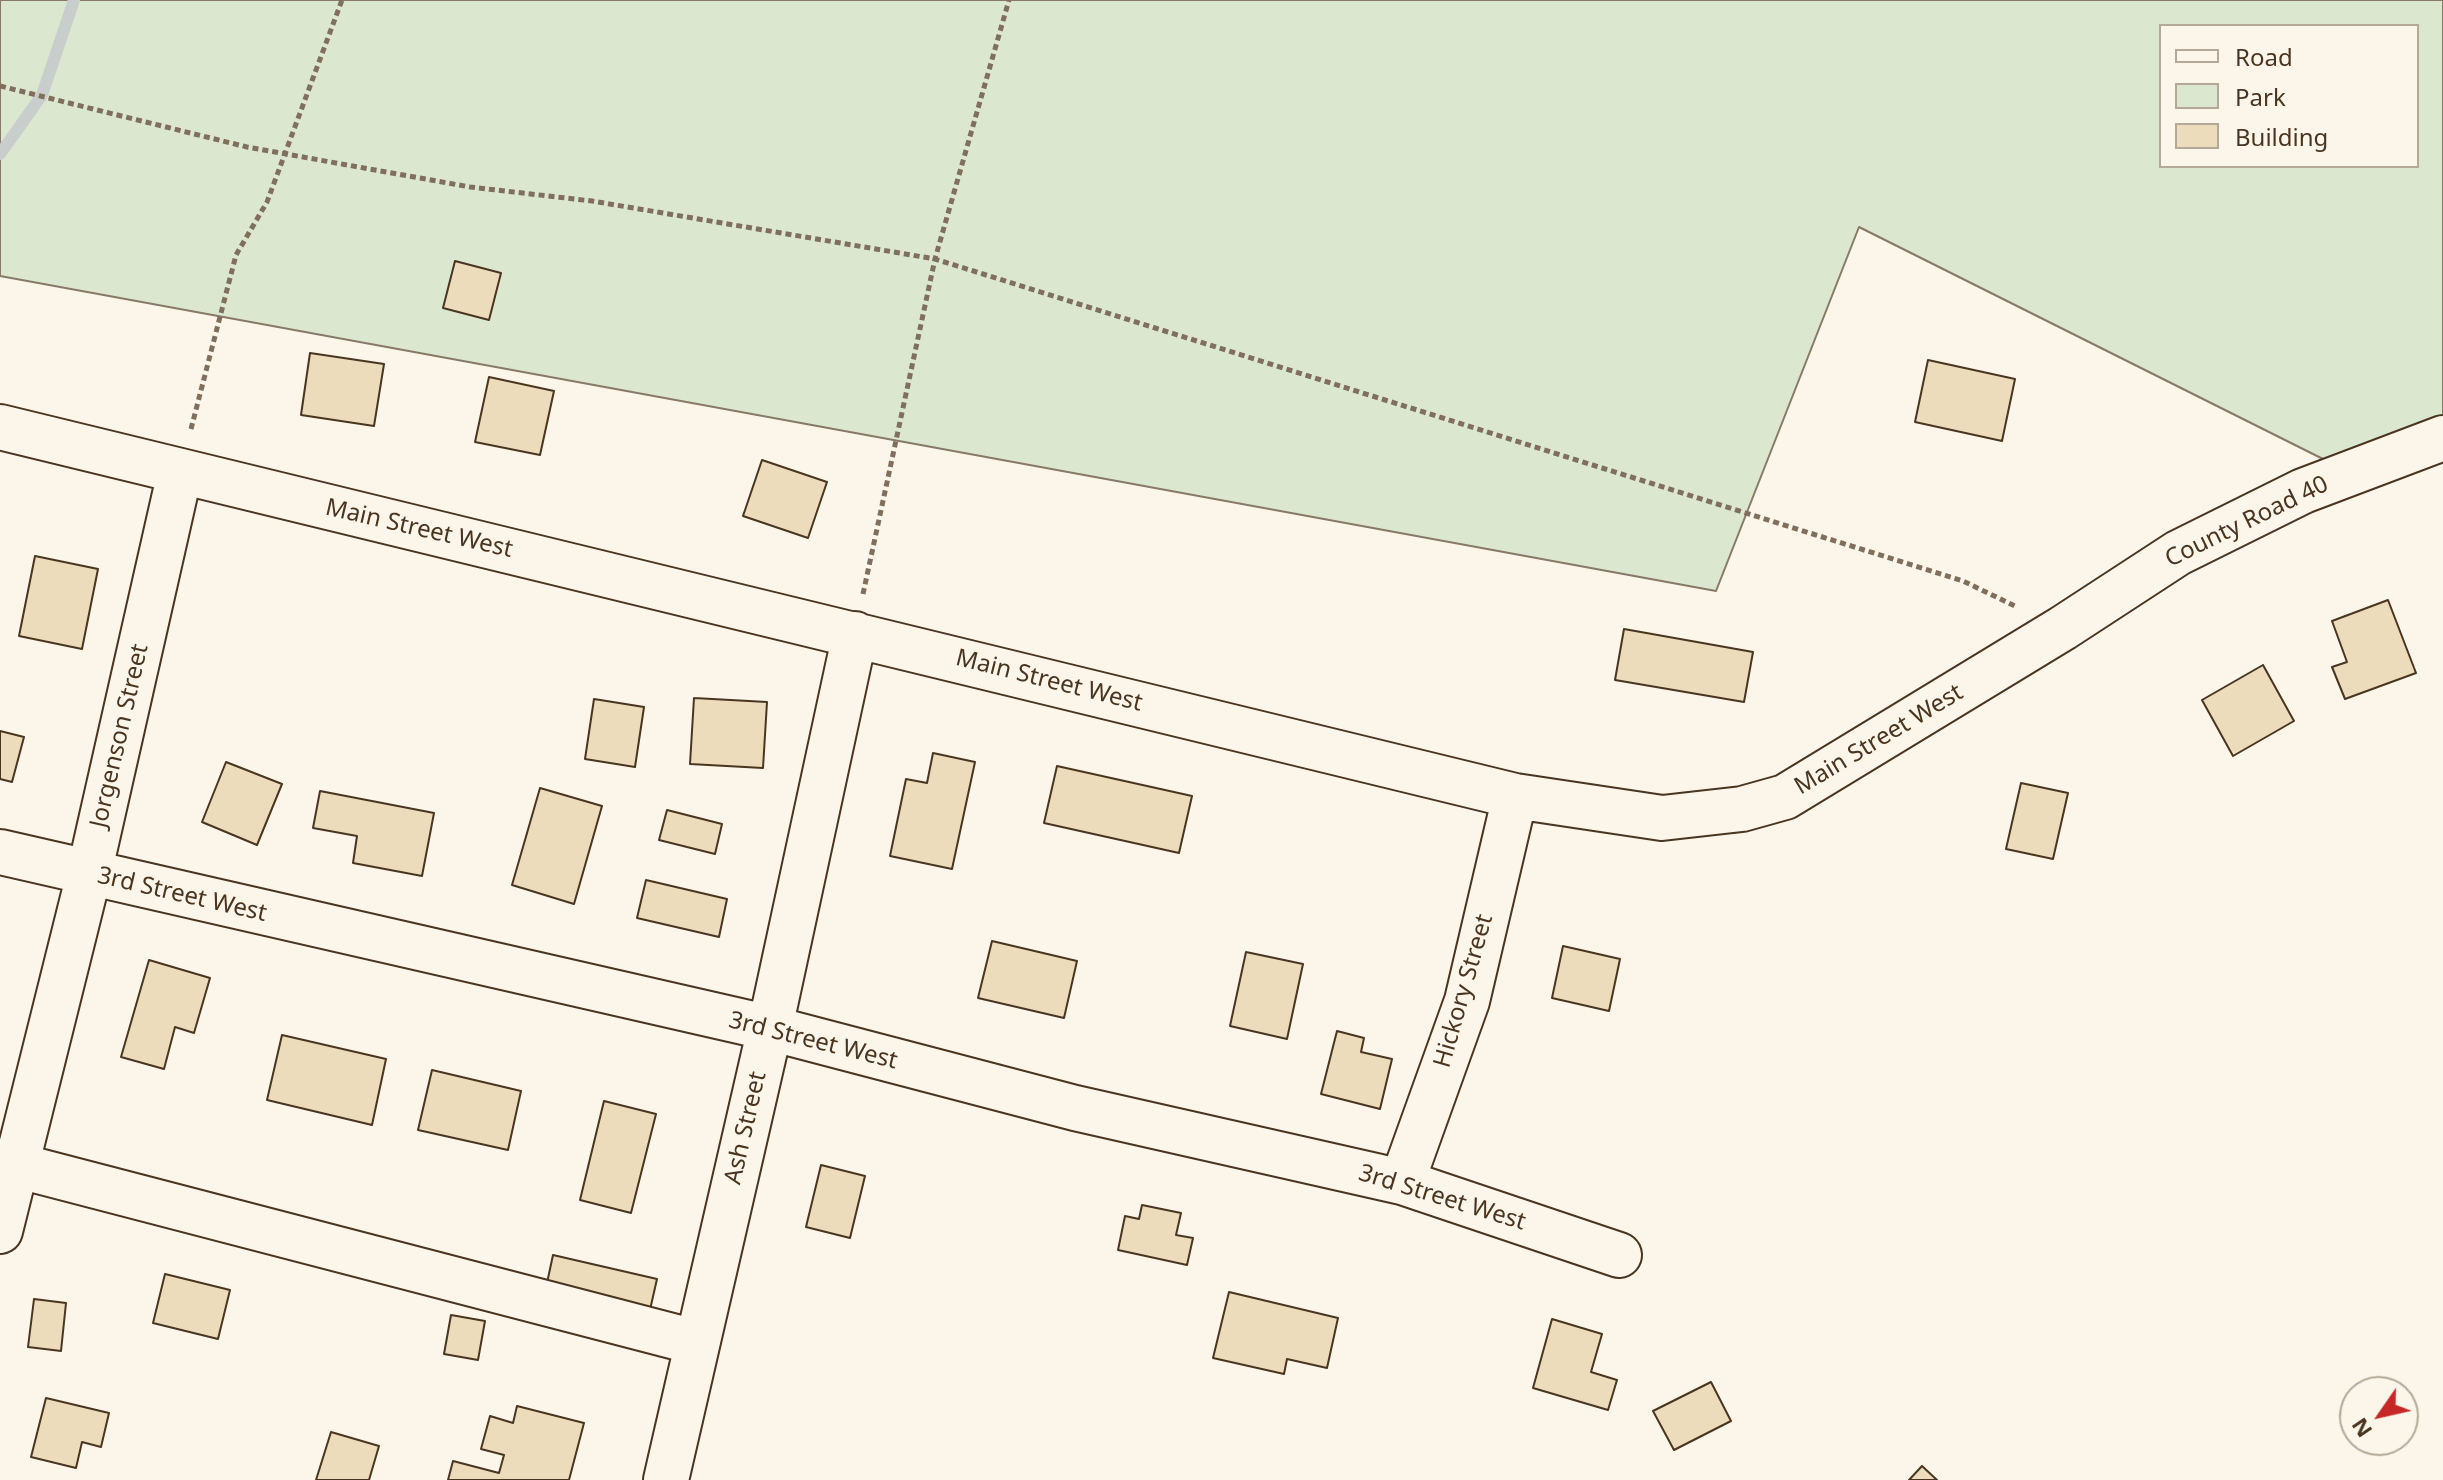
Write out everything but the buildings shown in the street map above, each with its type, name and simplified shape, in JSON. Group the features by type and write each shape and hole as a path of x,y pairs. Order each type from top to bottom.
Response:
{"street":[{"name":"Main Street West","path":"0,427 1515,796 1662,818 1742,809 1785,797 2063,628"},
{"name":"County Road 40","path":"2063,628 2178,553 2303,491 2443,438"},
{"name":"Jorgenson Street","path":"0,1231 8,1164 89,874 180,472"},
{"name":"Ash Street","path":"666,1480 695,1342 770,1028 855,634"},
{"name":"Hickory Street","path":"1402,1182 1467,1001 1515,796"},
{"name":"3rd Street West","path":"0,852 770,1028 1075,1108 1402,1182 1619,1255"},
{"path":"8,1164 695,1342"}],"path":[{"path":"180,472 236,255 267,202 342,0"},
{"path":"855,634 935,259 1009,0"},
{"path":"0,86 247,147 470,187 592,201 935,259 1963,581 2063,628"}],"green space":[{"path":"0,0 2443,0 2443,440 2351,473 1859,227 1716,591 0,276"}],"waterway":[{"path":"0,154 42,95 74,0"}]}
